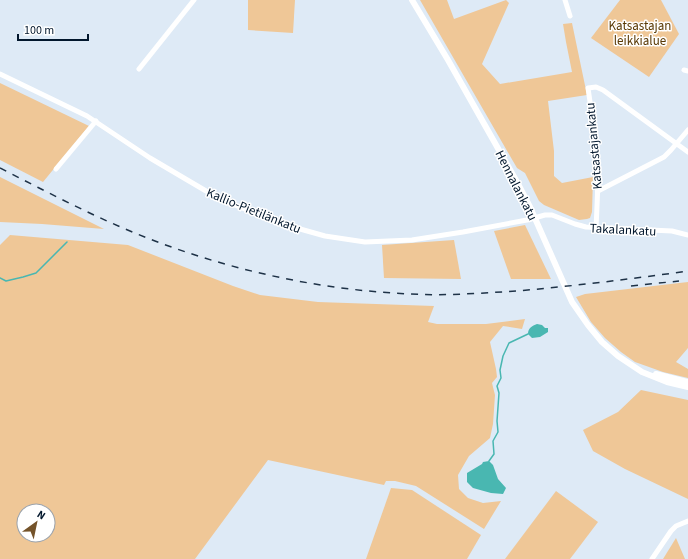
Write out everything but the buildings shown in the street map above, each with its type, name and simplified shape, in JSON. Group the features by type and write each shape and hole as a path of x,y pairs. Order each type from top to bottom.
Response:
{"street":[{"path":"139,69 194,0"},
{"name":"Hennalankatu","path":"412,0 518,182 572,302 588,325 602,342 618,356 642,372 666,382 688,387"},
{"path":"565,0 570,16"},
{"name":"Kallio-Pietilänkatu","path":"0,74 96,121 150,158 206,191 230,203 267,218 325,236 366,242 412,240 535,218"},
{"name":"Katsastajankatu","path":"596,228 598,170 595,131 588,88 596,87 603,90 676,144"},
{"path":"56,169 96,121"},
{"path":"598,191 664,157 688,130"},
{"path":"676,144 688,152"},
{"name":"Takalankatu","path":"535,218 545,215 552,215 586,228 672,231 688,235"},
{"name":"Hennalankatu","path":"628,363 656,374 688,382"},
{"path":"652,559 671,531 676,526 688,521"}],"green space":[{"path":"248,0 295,0 293,33 248,30"},
{"path":"420,0 447,0 454,19 506,0 509,3 482,64 500,84 572,72 563,24 572,23 587,95 548,101 554,151 554,176 562,183 593,177 592,212 590,218 579,220 544,205 539,201 525,173 517,168"},
{"name":"Katsastajan leikkialue","path":"620,0 661,0 679,34 649,77 591,38"},
{"path":"0,83 89,126 43,182 0,160"},
{"path":"0,177 104,229 0,222"},
{"path":"525,225 551,279 511,279 494,231"},
{"path":"10,235 128,245 260,295 318,302 434,306 428,322 437,324 486,324 525,319 522,329 503,326 490,342 497,377 492,383 495,395 493,424 490,438 469,456 458,475 459,489 468,498 483,503 501,501 484,529 416,486 395,481 386,481 384,485 268,460 195,559 0,559 0,245"},
{"path":"454,240 461,279 384,278 382,245"},
{"path":"688,282 688,348 676,362 688,369 688,378 663,372 635,362 621,352 605,338 591,322 576,297 585,294"},
{"path":"641,390 688,400 688,499 625,469 593,451 583,430 618,412"},
{"path":"391,488 412,490 481,535 467,559 366,559"},
{"path":"556,491 598,522 570,559 505,559"},
{"path":"676,538 685,559 663,559"}],"shaded area":[{"path":"537,324 548,328 548,332 540,337 532,338 528,334 529,330 532,326"},
{"path":"489,461 493,465 498,479 506,488 503,494 491,493 473,488 467,482 467,473 483,462"}],"waterway":[{"path":"0,278 6,281 36,273 67,242"},
{"path":"489,461 494,454 493,441 498,432 497,421 499,393 497,386 501,378 500,370 503,356 509,343 528,334"}],"railway":[{"path":"0,168 96,216 155,241 217,262 281,278 313,284 377,292 423,295 517,291 688,271"},
{"path":"631,286 679,281"}]}
